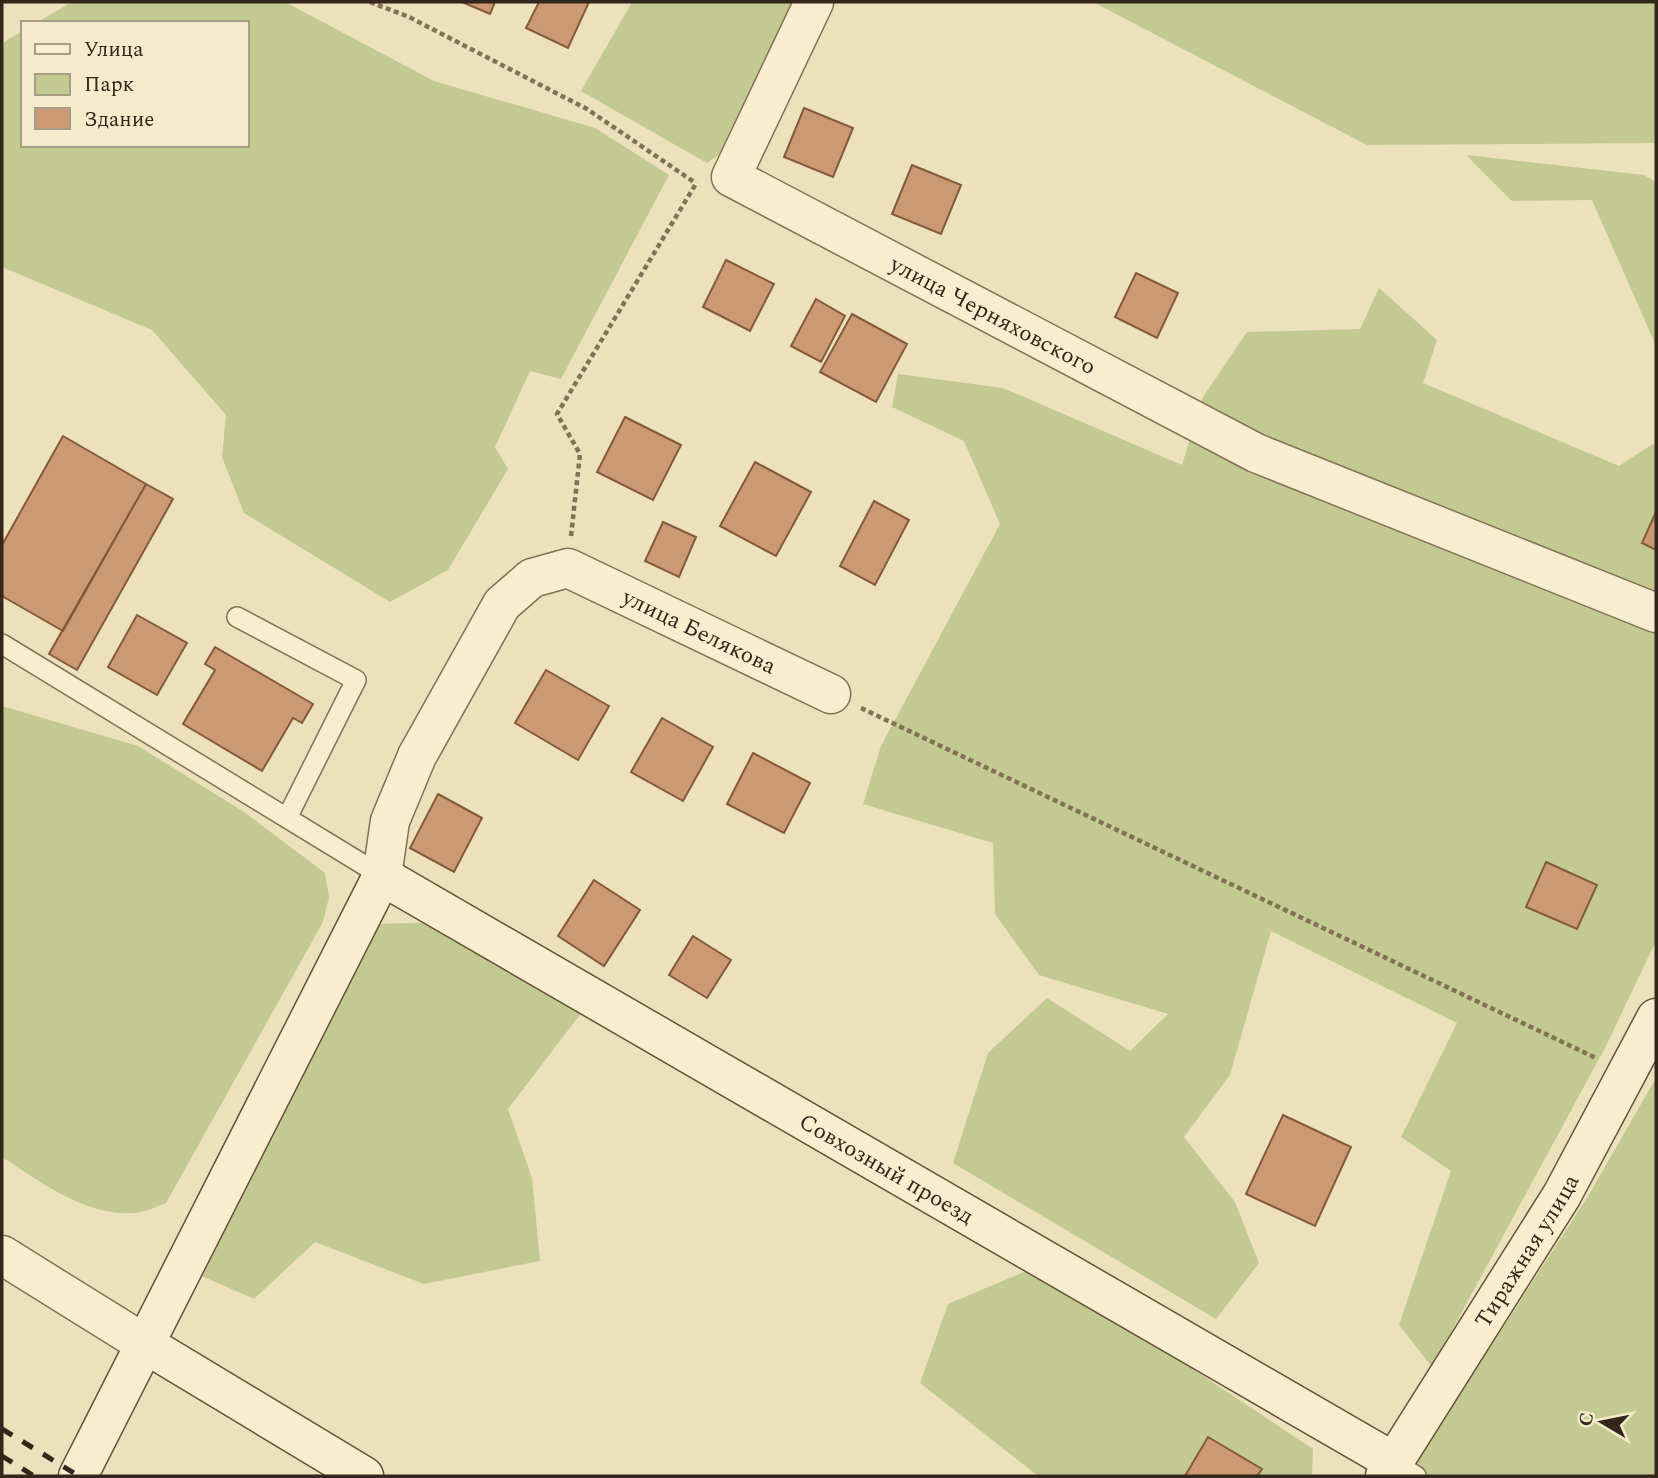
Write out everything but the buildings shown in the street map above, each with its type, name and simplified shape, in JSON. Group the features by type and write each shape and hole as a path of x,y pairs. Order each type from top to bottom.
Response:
{"main road":[{"path":"732,177 814,2"},
{"name":"улица Черняховского","path":"732,177 1256,453 1656,613"},
{"path":"78,1476 382,876 390,821 417,757 502,604 532,578 568,568"},
{"name":"улица Белякова","path":"568,568 831,694"},
{"name":"Совхозный проезд","path":"382,876 1398,1472"},
{"name":"Тиражная улица","path":"1398,1472 1562,1195 1656,1018"},
{"path":"2,1255 364,1476"}],"lane":[{"path":"237,617 356,680 286,818"},
{"path":"2,644 382,876"}],"path":[{"path":"370,2 410,17 587,109 694,182 732,177"},
{"path":"568,568 580,454 557,414 694,182"},
{"path":"831,694 1627,1073"}],"green space":[{"path":"72,2 285,2 434,81 595,128 669,175 561,379 530,371 495,447 508,469 448,570 390,602 244,513 222,457 226,415 152,330 2,267 2,50 4,42 21,32 21,147 248,147 248,21 39,21"},
{"path":"632,2 797,2 729,148 707,163 581,91"},
{"path":"1093,2 1656,2 1656,143 1367,145"},
{"path":"1466,155 1644,175 1656,182 1656,346 1592,200 1512,201"},
{"path":"1379,288 1437,340 1423,383 1619,466 1656,442 1656,941 1606,1046 1432,1367 1399,1325 1451,1171 1401,1137 1457,1023 1271,931 1230,1075 1184,1137 1235,1202 1259,1263 1216,1319 953,1163 988,1053 1047,998 1130,1051 1168,1014 1039,975 995,914 993,843 863,804 881,746 1000,524 964,441 892,407 898,374 1003,388 1182,465 1203,397 1247,332 1360,329"},
{"path":"2,706 138,746 244,812 325,873 329,897 323,922 166,1203 143,1212 117,1213 82,1204 48,1187 2,1157"},
{"path":"444,922 582,1012 508,1109 532,1178 540,1261 424,1284 315,1242 254,1299 195,1273 378,924"},
{"path":"1656,1078 1656,1476 1407,1476 1590,1193"},
{"path":"1038,1266 1313,1449 1312,1476 1038,1476 920,1383 948,1304"}],"railway":[{"path":"2,1429 79,1476"},
{"path":"2,1456 34,1476"}]}
